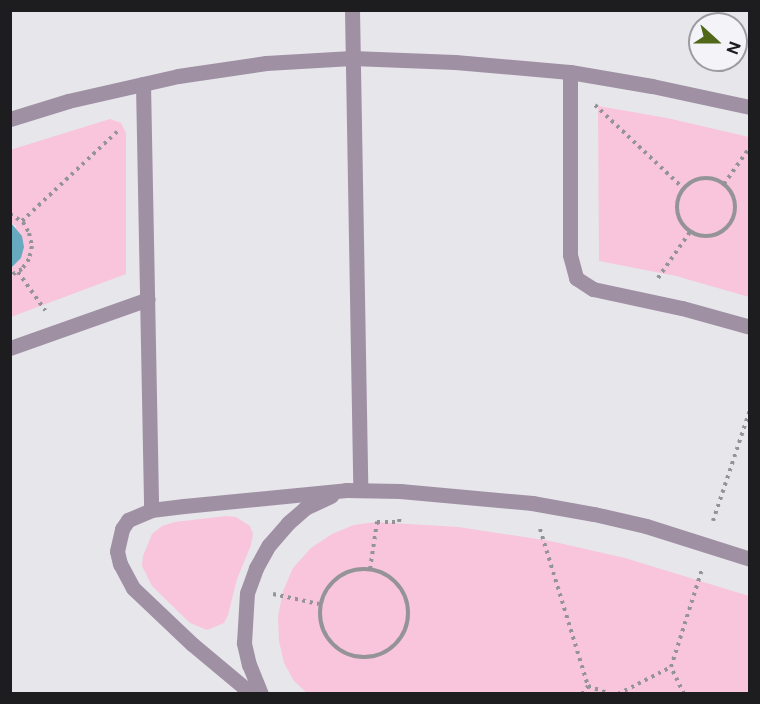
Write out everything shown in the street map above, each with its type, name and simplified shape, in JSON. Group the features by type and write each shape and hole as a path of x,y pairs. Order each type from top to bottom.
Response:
{"street":[{"path":"352,10 353,490"},
{"path":"10,119 68,101 143,84 246,66 352,58 455,62 652,86 750,108"},
{"path":"570,77 572,267 576,278 583,285 750,327"},
{"path":"143,84 151,510"},
{"path":"10,348 58,329 148,299"},
{"path":"250,690 244,643 244,618 249,588 256,568 270,545 288,523 305,508 353,490"},
{"path":"250,690 167,621 126,577 117,551 122,529 128,520 151,510 353,490 400,491 532,503 646,526 750,559"}],"path":[{"path":"570,77 684,189"},
{"path":"22,221 126,124"},
{"path":"724,184 750,147"},
{"path":"707,177 724,184 734,197 736,208 733,220 717,235 705,237 690,232 678,218 676,207 684,189 696,180 707,177"},
{"path":"10,214 22,221 30,233 32,246 29,259 18,272 10,276"},
{"path":"644,299 690,232"},
{"path":"18,272 58,329"},
{"path":"370,569 377,522 399,522 400,491"},
{"path":"532,503 588,686"},
{"path":"370,569 380,571 393,579 403,592 408,606 405,629 392,649 378,656 362,658 347,655 334,647 324,635 319,620 320,604 326,590 336,578 349,571 370,569"},
{"path":"249,588 320,604"},
{"path":"618,693 671,667 684,693"},
{"path":"582,693 588,686"},
{"path":"588,686 610,693"}],"shaded area":[{"path":"598,106 667,118 749,137 749,297 676,276 599,261"},
{"path":"110,119 121,123 126,133 126,274 11,317 11,268 13,267 16,226 11,223 10,150"},
{"path":"226,516 236,517 250,526 253,534 251,545 237,579 228,615 224,623 207,630 190,623 152,586 142,566 143,556 152,534 162,526 175,522"},
{"path":"376,522 458,527 550,541 625,558 749,596 749,693 307,693 294,681 284,663 279,641 278,616 283,591 293,568 311,548 332,534 354,525"}],"water":[{"path":"11,223 22,236 24,247 21,258 11,268"}]}
